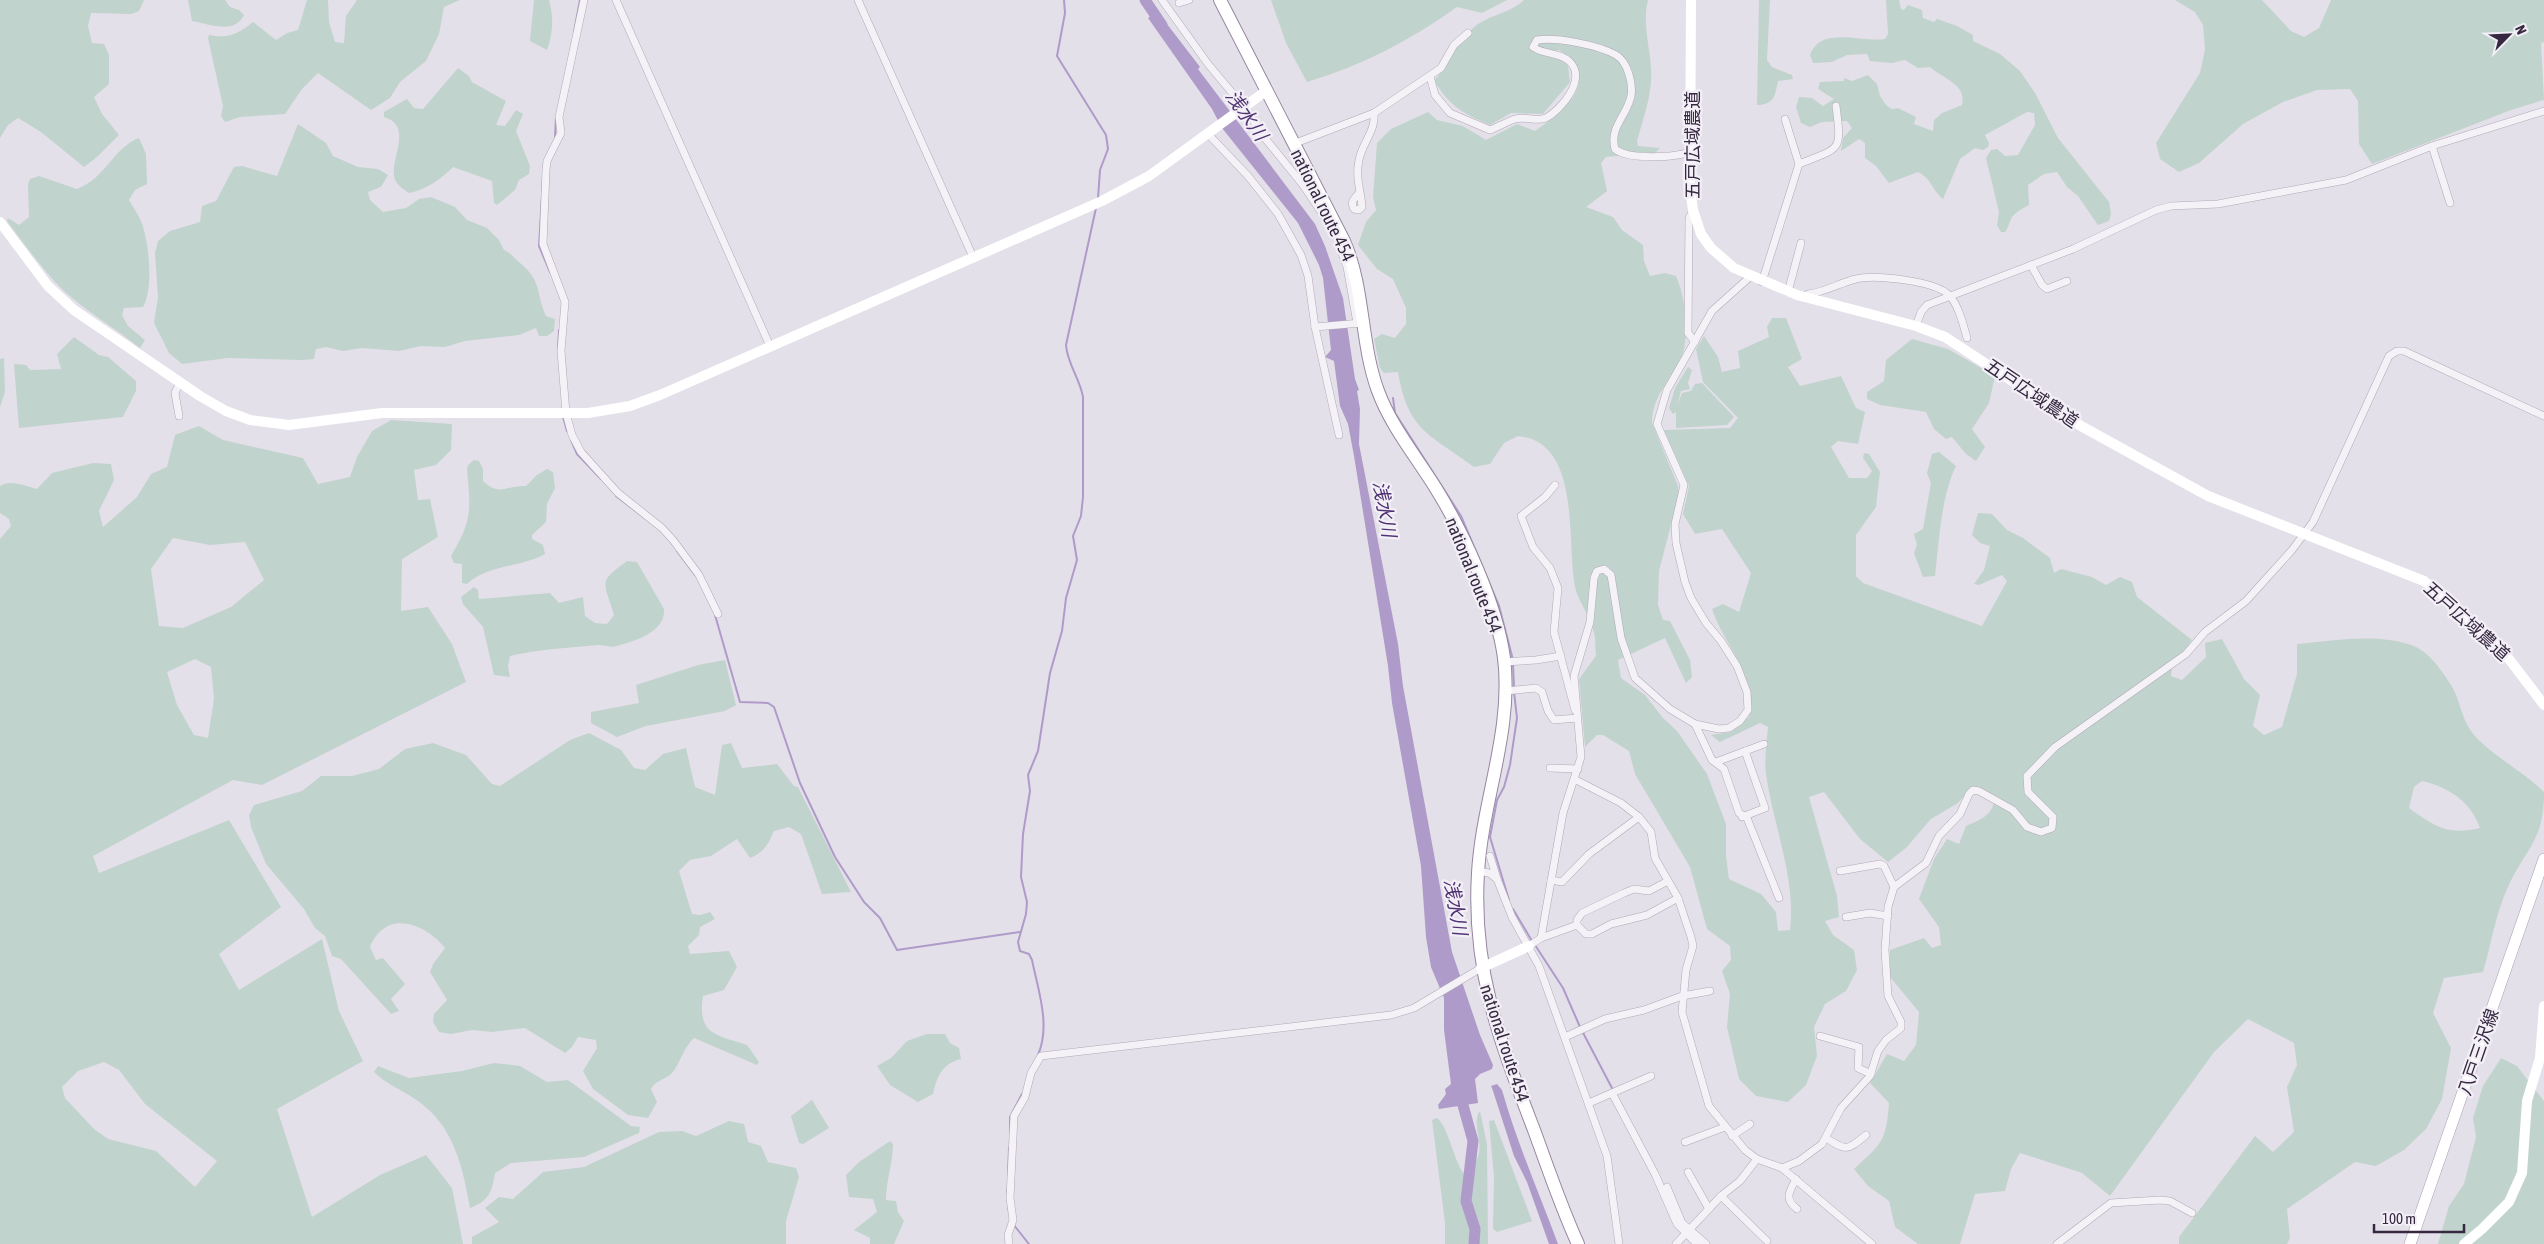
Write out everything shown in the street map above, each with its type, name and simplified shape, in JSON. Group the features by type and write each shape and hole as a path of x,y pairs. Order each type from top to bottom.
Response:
{"highway":[{"name":"national route 454","path":"1220,0 1352,259 1358,323 1380,397 1402,438 1441,497 1467,549 1492,611 1504,662 1506,691 1502,731 1478,871 1478,933 1481,968 1501,1043 1578,1244"}],"main road":[{"name":"八戸三沢線","path":"2410,1244 2544,859"}],"street":[{"path":"584,0 560,117 561,133 558,144 547,161 543,220 544,248 565,302 565,323 561,340 566,413 578,447 626,501 662,528 673,540 699,575 718,614"},
{"path":"616,0 770,346"},
{"path":"858,0 973,257"},
{"path":"1162,0 1208,64 1303,185 1326,219 1347,267 1358,323 1318,326"},
{"path":"1179,2 1189,0"},
{"name":"五戸広域農道","path":"1691,0 1692,151 1690,188 1693,210 1701,234 1711,248 1734,268 1788,292 1916,326 1945,337 2081,426 2208,496 2413,575 2435,588 2509,659 2544,705"},
{"path":"1293,144 1374,113 1401,93 1441,68 1454,45 1468,33"},
{"path":"1430,76 1435,95 1450,113 1490,130 1516,119 1540,120 1547,117 1574,87 1576,74 1569,61 1533,47 1537,40 1564,41 1598,49 1617,55 1624,65 1632,85 1630,98 1614,131 1613,142 1615,149 1620,154 1641,156 1683,154 1692,151"},
{"path":"0,222 38,274 60,298 180,382 226,411 250,420 274,424 306,424 367,414 401,412 566,413 604,411 646,400 1132,186 1266,91"},
{"path":"1798,164 1830,151 1838,145 1840,137 1836,106"},
{"path":"1916,326 1920,312 1927,305 1949,295 2074,249 2156,210 2171,206 2218,204 2346,180 2432,146 2544,111"},
{"path":"1359,193 1359,159 1372,131 1374,113"},
{"path":"1762,282 1796,179 1798,164 1785,119"},
{"path":"1210,132 1248,176 1290,234 1308,276 1318,326 1320,354 1324,365 1330,405 1336,418 1339,435"},
{"path":"2432,146 2450,203"},
{"path":"1693,210 1688,218 1688,333 1695,342"},
{"path":"1788,292 1801,243"},
{"path":"2031,265 2042,285 2047,289 2067,281"},
{"path":"1541,938 1563,813 1576,780 1581,757 1574,676 1590,622 1594,578 1597,571 1604,569 1611,575 1621,638 1635,678 1670,709 1695,724 1706,728 1729,728 1740,721 1748,710 1746,692 1737,666 1696,607 1685,582 1676,543 1675,524 1684,485 1657,424 1667,390 1712,311 1751,276"},
{"path":"1808,294 1823,292 1855,279 1872,276 1925,285 1949,295 1959,312 1967,338"},
{"path":"1894,888 1926,864 1939,836 1960,814 1969,794 1973,790 1979,791 2013,810 2027,827 2041,832 2052,828 2053,817 2028,792 2027,776 2055,748 2186,654 2205,632 2246,601 2306,533 2389,356 2397,351 2404,351 2544,416"},
{"path":"179,416 175,393 180,382"},
{"path":"1554,486 1545,497 1521,516 1533,547 1550,568 1558,588 1554,632 1578,720"},
{"path":"1504,662 1561,656"},
{"path":"1506,691 1536,688 1542,692 1548,711 1554,720 1578,720"},
{"path":"1695,724 1712,760 1724,769 1742,817"},
{"path":"1716,762 1764,744"},
{"path":"1742,817 1766,808 1745,751"},
{"path":"1550,768 1578,769"},
{"path":"1576,780 1609,796 1639,817 1651,832 1655,858 1678,898 1693,946 1686,970 1682,996 1682,1012 1685,1028 1698,1060 1710,1106 1732,1136 1757,1160 1782,1168 1872,1244"},
{"path":"1550,880 1562,882 1589,854 1639,817"},
{"path":"1742,817 1747,818 1778,898"},
{"path":"1490,856 1512,917 1539,966 1607,1156 1619,1244"},
{"path":"1782,1168 1814,1152 1826,1138 1841,1108 1870,1074 1878,1051 1886,1040 1901,1028 1901,1022 1888,996 1885,950 1888,916 1894,888 1884,866 1880,864 1840,870"},
{"path":"1478,871 1489,873 1497,879"},
{"path":"1577,925 1577,920 1582,913 1634,889 1649,891 1668,881"},
{"path":"1577,925 1586,934 1592,934 1612,924 1647,914 1678,898"},
{"path":"1846,917 1870,914 1888,916"},
{"path":"1009,1244 1008,1235 1014,1220 1010,1198 1014,1116 1025,1097 1031,1073 1041,1056 1390,1015 1414,1008 1481,968 1529,946 1541,938 1577,925"},
{"path":"1565,1037 1605,1019 1644,1010 1682,996 1710,991"},
{"path":"2464,1244 2509,1202 2522,1173 2527,1101 2540,1058 2544,1006"},
{"path":"1820,1036 1859,1047 1858,1068 1870,1074"},
{"path":"1589,1102 1652,1076"},
{"path":"1612,1093 1658,1181 1677,1224 1706,1244"},
{"path":"1732,1136 1750,1124"},
{"path":"1685,1142 1725,1127"},
{"path":"1826,1138 1842,1148 1851,1148 1866,1135"},
{"path":"1676,1244 1721,1196 1740,1181 1757,1160"},
{"path":"1688,1172 1709,1209"},
{"path":"1796,1180 1788,1198 1789,1203 1797,1209"},
{"path":"1667,1187 1682,1223 1698,1244"},
{"path":"1721,1196 1767,1241"},
{"path":"2058,1244 2112,1203 2170,1201 2192,1214"}],"shaded area":[{"path":"0,0 144,0 139,11 131,14 91,13 88,26 92,43 104,44 109,55 109,84 94,97 102,114 119,135 84,167 41,132 18,118 8,125 0,138"},
{"path":"188,0 225,0 230,7 239,10 244,15 234,25 221,27 192,21"},
{"path":"307,0 328,0 329,22 335,42 344,43 346,16 357,0 460,0 444,7 439,34 426,61 400,82 390,98 371,110 318,73 302,89 285,114 240,117 225,122 221,116 223,106 208,38 209,35 227,36 242,30 253,22 276,40 287,33 298,30"},
{"path":"534,0 549,0 552,25 551,38 547,50 530,41"},
{"path":"1271,0 1507,0 1482,13 1457,7 1385,51 1327,76 1307,82 1286,43"},
{"path":"1524,0 1648,0 1646,26 1651,78 1647,106 1637,141 1638,146 1660,148 1655,153 1606,157 1601,163 1607,191 1586,207 1613,217 1622,230 1643,245 1644,261 1650,276 1665,273 1676,276 1685,308 1686,332 1683,354 1657,399 1652,423 1678,486 1679,494 1659,571 1658,605 1663,620 1670,621 1690,660 1692,677 1686,683 1665,638 1618,660 1621,678 1645,695 1663,718 1677,731 1707,774 1726,824 1726,856 1729,879 1761,894 1776,912 1778,931 1790,930 1791,910 1787,871 1766,774 1765,756 1768,727 1760,723 1720,742 1711,735 1731,732 1749,717 1750,701 1744,674 1712,609 1723,604 1739,612 1751,573 1722,529 1695,534 1683,514 1689,486 1664,430 1730,428 1738,418 1703,382 1696,349 1704,336 1718,357 1722,372 1740,368 1738,351 1769,337 1767,327 1772,318 1786,318 1802,359 1788,367 1800,386 1841,376 1856,408 1865,412 1858,444 1838,441 1831,447 1849,478 1867,478 1872,471 1863,458 1864,453 1869,454 1880,472 1876,507 1856,535 1856,576 1863,583 1982,626 2007,581 2002,575 1979,585 1974,584 1984,570 1990,546 1980,543 1972,535 1978,513 1992,514 2007,530 2023,538 2050,558 2054,573 2061,569 2092,577 2106,585 2120,577 2132,582 2137,597 2192,640 2172,668 2171,676 2182,680 2206,657 2205,643 2222,639 2244,679 2260,695 2253,726 2264,735 2282,727 2297,674 2297,644 2354,639 2397,641 2418,648 2429,657 2451,685 2468,726 2477,739 2544,792 2541,822 2533,843 2515,873 2504,897 2483,972 2444,978 2433,1013 2451,1048 2442,1099 2426,1129 2404,1150 2376,1166 2355,1162 2287,1209 2290,1238 2287,1244 2179,1244 2179,1237 2255,1136 2273,1152 2294,1132 2287,1087 2297,1065 2294,1043 2248,1019 2214,1052 2110,1196 2082,1173 2020,1153 2011,1169 2005,1191 1975,1194 1960,1244 1918,1244 1895,1227 1889,1201 1868,1186 1854,1169 1877,1147 1886,1126 1889,1103 1870,1083 1887,1054 1904,1061 1916,1045 1919,1012 1890,977 1890,950 1924,938 1932,948 1941,945 1939,927 1919,899 1934,859 1947,839 1959,844 1966,826 1984,817 1993,806 1994,801 1986,792 1973,786 1958,803 1931,819 1906,848 1888,862 1860,839 1824,792 1809,797 1837,896 1839,917 1825,921 1833,935 1854,950 1857,970 1846,991 1825,1004 1814,1027 1817,1056 1806,1085 1788,1102 1756,1096 1739,1079 1727,1027 1730,994 1722,971 1731,960 1730,946 1707,929 1690,867 1635,774 1629,751 1603,735 1597,735 1585,747 1579,679 1596,656 1595,638 1590,621 1575,587 1569,507 1559,467 1550,452 1536,441 1518,436 1504,443 1490,464 1474,467 1433,438 1415,420 1402,392 1398,372 1384,373 1380,368 1374,339 1382,334 1395,338 1406,324 1406,308 1393,279 1377,269 1358,245 1366,222 1376,210 1373,197 1377,143 1391,129 1428,112 1437,120 1463,126 1486,140 1517,124 1535,131 1568,104 1575,94 1579,83 1578,72 1572,61 1559,50 1550,52 1568,66 1570,82 1543,114 1511,113 1490,125 1458,108 1446,97 1434,81 1462,40 1473,28 1485,20","holes":["2422,781 2450,792 2465,803 2480,828 2459,831 2442,828 2409,808 2414,787"]},
{"path":"1759,0 1770,0 1767,60 1772,67 1792,75 1793,79 1778,81 1773,99 1763,105 1757,105"},
{"path":"1886,0 1899,0 1901,9 1904,10 1908,5 1922,10 1923,18 1934,22 1937,19 1957,26 1973,35 1973,41 2000,54 2020,71 2035,93 2058,138 2109,202 2111,214 2109,221 2098,225 2078,196 2067,187 2057,172 2044,174 2028,185 2029,205 2014,215 2005,232 2001,232 1997,225 1999,212 1986,158 1991,150 1997,149 2005,156 2018,155 2035,125 2034,113 2027,112 1985,135 1989,143 1988,147 1983,150 1975,148 1960,159 1943,199 1927,178 1918,172 1889,183 1876,166 1865,158 1865,143 1859,139 1841,151 1843,138 1852,128 1847,121 1822,122 1810,127 1801,123 1796,107 1799,97 1812,98 1823,106 1834,99 1818,89 1820,82 1844,81 1844,78 1852,81 1868,75 1877,84 1880,96 1886,105 1892,109 1898,108 1916,117 1914,124 1933,131 1934,120 1942,113 1962,105 1963,98 1958,87 1930,67 1918,68 1905,60 1892,63 1870,61 1867,54 1847,55 1832,62 1813,63 1810,55 1815,46 1823,40 1843,37 1885,39 1888,34"},
{"path":"2175,0 2262,0 2291,31 2304,37 2319,28 2331,0 2544,0 2544,42 2541,43 2544,100 2511,110 2372,164 2359,144 2358,101 2350,89 2317,90 2283,102 2243,124 2199,163 2179,172 2160,159 2156,143 2200,73 2205,50 2203,25 2195,12"},
{"path":"1157,11 1200,67 1198,69 1315,224 1325,246 1343,298 1355,379 1359,390 1357,391 1360,409 1359,444 1398,644 1403,686 1452,952 1480,1035 1493,1065 1492,1069 1480,1074 1475,1079 1478,1103 1439,1109 1438,1105 1446,1094 1445,1089 1451,1084 1444,1030 1444,998 1431,967 1426,937 1421,866 1392,703 1388,666 1354,456 1348,424 1340,406 1334,361 1325,357 1331,350 1323,278 1319,265 1298,223 1222,128 1212,109 1148,18"},
{"path":"458,68 469,76 472,82 506,101 496,125 505,126 516,110 523,114 516,131 530,166 529,174 519,180 515,190 497,205 494,203 492,181 453,167 433,183 409,193 400,186 394,176 399,134 393,121 384,117 384,112 407,99 414,108 423,109"},
{"path":"298,124 326,143 333,156 358,167 378,169 388,175 381,187 368,192 370,200 383,212 406,208 419,199 431,197 455,207 467,220 487,228 499,240 504,250 512,255 532,275 546,316 555,319 554,331 547,336 539,336 536,328 519,335 465,341 445,347 421,346 399,351 362,348 343,351 326,347 316,349 314,359 303,360 228,358 182,364 169,353 154,323 158,297 155,253 158,241 170,231 200,222 202,206 216,201 234,167 242,166 277,176"},
{"path":"139,138 146,154 147,184 135,190 129,200 144,230 149,264 148,288 143,307 124,308 122,315 128,326 145,340 140,348 63,290 7,221 8,218 19,225 29,217 28,184 30,179 39,176 77,189 96,177 123,148"},
{"path":"74,337 99,355 108,357 136,381 136,391 123,417 19,428 14,364 26,365 30,370 61,369 57,354"},
{"path":"1912,339 1948,349 1995,376 1989,403 1972,429 1985,447 1976,461 1966,454 1952,437 1946,439 1934,429 1926,412 1880,405 1867,399 1867,392 1884,381 1886,360"},
{"path":"4,358 5,392 0,407 0,359"},
{"path":"1688,367 1692,370 1688,383 1690,389 1681,391 1677,406 1682,393 1691,391 1695,384 1702,383 1734,417 1727,425 1676,428 1676,412 1673,414 1669,408 1675,388"},
{"path":"391,420 452,424 451,450 436,465 414,470 418,500 430,499 438,537 402,559 401,611 428,607 452,644 466,682 262,785 233,780 93,856 99,873 229,820 281,907 219,954 239,990 322,939 339,1011 363,1061 277,1109 312,1217 380,1175 426,1155 452,1188 463,1244 0,1244 0,539 11,526 9,519 0,513 0,486 13,483 37,489 52,473 93,463 111,464 114,480 99,511 103,527 137,497 151,474 167,467 175,435 199,426 223,440 303,458 318,484 350,477 357,457 372,431","holes":["173,538 210,545 245,542 264,580 231,607 183,628 159,626 151,569","195,659 211,667 214,699 208,738 194,735 177,705 167,672","104,1062 119,1070 145,1104 217,1161 195,1187 156,1151 108,1139 94,1129 65,1098 62,1087 78,1071"]},
{"path":"1939,452 1956,466 1944,505 1935,576 1923,577 1914,553 1917,545 1914,534 1923,529 1931,483 1927,473 1932,454"},
{"path":"474,460 479,461 483,469 483,481 494,488 503,489 526,486 537,475 547,469 553,472 555,488 547,504 546,522 532,535 532,539 543,545 545,554 525,562 495,569 467,584 462,583 462,564 454,563 451,556 466,524 469,506 467,470 468,465"},
{"path":"627,561 637,562 664,609 660,624 655,629 640,638 615,647 598,645 510,656 508,666 510,677 494,675 483,627 463,604 461,597 474,587 478,590 479,599 550,593 559,603 583,597 585,616 595,623 607,624 614,615 606,589 607,579"},
{"path":"725,660 736,705 725,711 646,726 617,737 591,723 591,712 639,703 636,685 698,665"},
{"path":"589,733 621,750 634,768 645,770 663,754 686,748 695,787 715,795 722,745 731,743 742,768 777,764 794,786 798,787 851,892 822,894 801,834 789,827 774,831 763,850 750,858 737,839 711,856 690,860 679,871 692,914 700,915 710,912 715,919 700,927 699,935 688,946 690,954 729,951 737,967 724,990 703,996 703,1019 706,1026 718,1035 747,1045 759,1062 757,1065 694,1038 686,1047 673,1072 657,1082 651,1089 657,1102 648,1118 628,1115 593,1089 583,1071 597,1048 596,1040 578,1037 572,1047 565,1053 525,1028 492,1032 472,1030 451,1034 439,1032 433,1022 434,1014 447,1000 430,972 433,964 445,948 437,939 417,926 395,924 386,927 377,935 370,947 376,960 383,958 405,984 391,999 399,1011 391,1014 341,959 332,956 325,936 315,928 304,909 266,864 251,827 249,815 254,805 302,791 321,776 352,776 379,769 405,749 433,743 466,755 492,784 500,786 570,740"},
{"path":"927,1034 945,1034 950,1043 959,1048 961,1059 949,1064 941,1072 933,1094 918,1102 890,1085 877,1066 891,1058 907,1041"},
{"path":"2501,1058 2517,1066 2544,1101 2544,1244 2438,1244 2449,1206 2464,1184 2476,1137 2473,1118 2483,1086"},
{"path":"494,1063 520,1066 547,1082 568,1080 631,1126 640,1127 639,1133 584,1157 511,1163 495,1173 491,1191 482,1202 470,1208 460,1163 448,1135 440,1123 418,1101 374,1072 378,1066 409,1078 462,1071"},
{"path":"1497,1084 1502,1090 1521,1149 1558,1244 1549,1244 1527,1182 1514,1156 1491,1086"},
{"path":"812,1100 829,1128 803,1144 799,1143 791,1116"},
{"path":"1480,1111 1487,1144 1488,1244 1445,1244 1445,1223 1432,1120 1437,1118 1445,1129 1464,1174 1473,1166 1478,1158 1480,1149 1477,1117"},
{"path":"1494,1120 1532,1221 1497,1232 1493,1229 1494,1177 1489,1121"},
{"path":"729,1121 744,1124 748,1142 761,1146 768,1162 796,1168 799,1177 786,1221 786,1244 472,1244 472,1237 499,1222 485,1208 499,1197 513,1199 543,1172 584,1167 659,1132 682,1131 696,1136"},
{"path":"890,1141 893,1144 893,1151 886,1200 896,1201 898,1212 904,1221 894,1244 870,1244 870,1238 854,1230 877,1212 873,1199 849,1197 846,1175 859,1162"}],"waterway":[{"path":"574,32 580,0"},
{"path":"1064,0 1065,13 1057,56 1106,135 1108,149 1100,170 1098,198"},
{"name":"浅水川","path":"1145,0 1162,25"},
{"path":"555,137 556,117"},
{"path":"544,162 539,246 550,272"},
{"path":"1038,1055 1042,1044 1043,1032 1040,995 1032,960 1029,954 1020,951 1018,942 1026,914 1027,902 1021,877 1023,834 1030,791 1028,775 1038,751 1050,673 1062,631 1066,598 1077,560 1073,536 1081,516 1083,497 1083,397 1066,345 1096,208"},
{"path":"558,349 559,330"},
{"path":"1393,398 1395,413 1461,516 1499,606 1513,660"},
{"path":"563,417 567,431"},
{"path":"571,440 577,454 601,479"},
{"path":"616,496 650,522"},
{"path":"677,551 695,575"},
{"path":"715,615 740,702 768,703 774,707 800,783 835,857 864,902 880,918 897,950 1020,932"},
{"path":"1513,664 1514,687"},
{"path":"1509,900 1490,837 1497,800 1504,787 1510,765 1517,718 1514,692"},
{"path":"1513,909 1532,941"},
{"path":"1535,945 1563,988 1580,1027 1613,1090"},
{"path":"1459,1091 1473,1141 1466,1201 1475,1229 1474,1244"},
{"path":"1010,1138 1010,1117 1022,1094"},
{"path":"1008,1178 1009,1148"},
{"path":"1007,1190 1009,1213"},
{"path":"1013,1224 1029,1244"}]}
